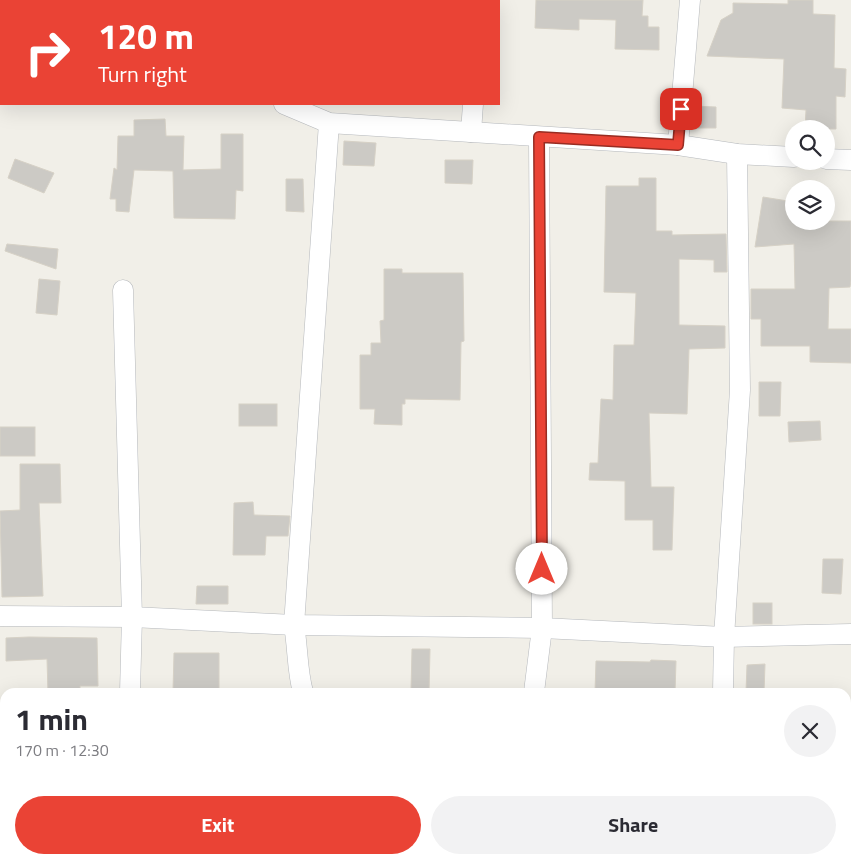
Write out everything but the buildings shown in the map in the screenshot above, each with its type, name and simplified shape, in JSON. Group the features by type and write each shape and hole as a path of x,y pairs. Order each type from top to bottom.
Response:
{"street":[{"path":"678,145 690,0"},
{"path":"286,105 328,123 678,145 737,154 785,157"},
{"path":"471,132 473,105"},
{"path":"302,688 298,675 299,652 294,625 328,123"},
{"path":"534,688 542,628 539,137"},
{"path":"723,688 724,637 740,390 737,154"},
{"path":"835,159 851,160"},
{"path":"123,290 132,616 130,688"},
{"path":"0,616 132,616 294,625 542,628 724,637 851,634"}],"route":[{"path":"542,569 539,137 678,145 681,109"}]}
